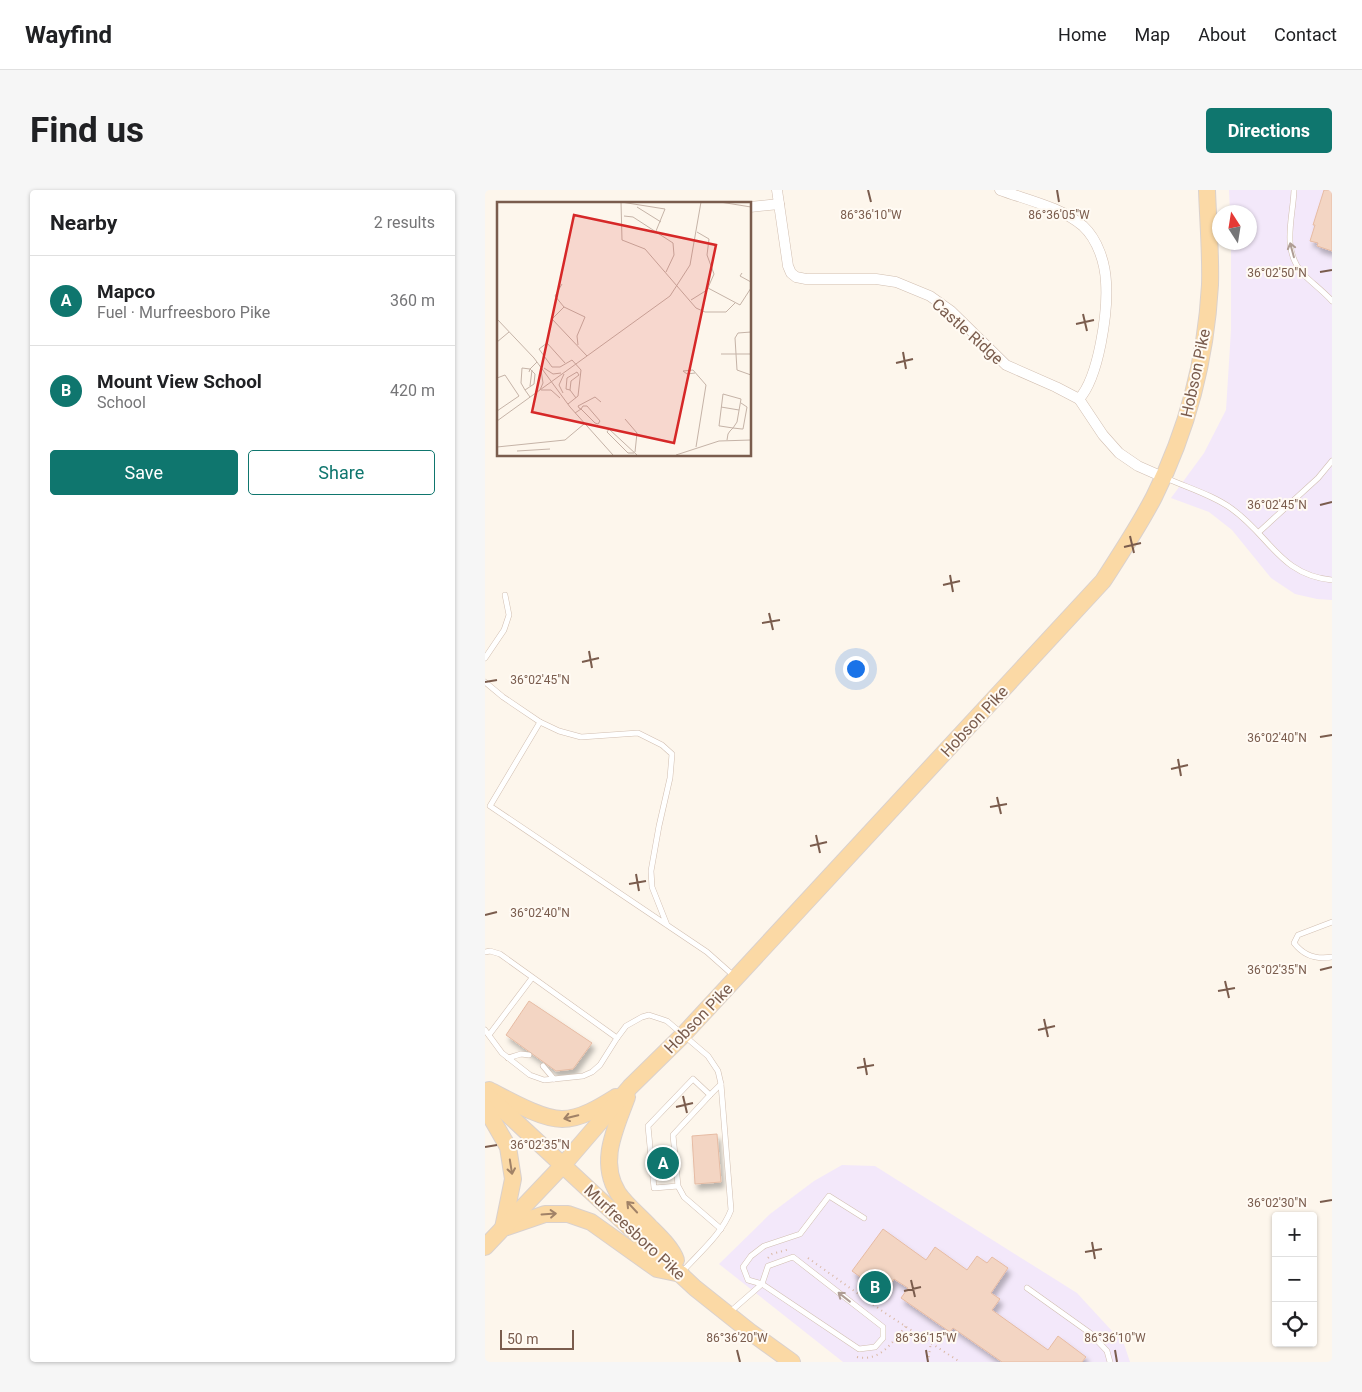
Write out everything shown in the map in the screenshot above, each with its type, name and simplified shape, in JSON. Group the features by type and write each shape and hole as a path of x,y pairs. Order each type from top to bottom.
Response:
{"main road":[{"name":"Hobson Pike","path":"485,1247 563,1165 630,1087 683,1035 1103,581 1133,534 1163,477 1186,419 1196,382 1205,332 1210,284 1207,190"},
{"path":"485,1088 534,1112 561,1119 589,1113 630,1087"},
{"path":"630,1087 611,1136 609,1172 618,1193 675,1256 681,1274"},
{"name":"Murfreesboro Pike","path":"485,1094 681,1274 727,1314 792,1362"},
{"path":"485,1106 508,1147 513,1180 503,1228"},
{"path":"503,1228 545,1214 569,1214 591,1222 657,1269 681,1274"}],"street":[{"name":"Castle Ridge","path":"777,190 788,266 791,273 796,277 805,280 876,279 896,282 930,296 951,312 1006,365 1056,386 1079,399 1103,435 1119,453 1138,466 1163,477"},
{"path":"999,190 1066,214 1085,228 1100,251 1106,281 1105,311 1095,370 1085,393 1079,399"},
{"path":"751,206 779,204"}],"lane":[{"path":"1294,190 1289,231 1293,254 1302,272 1332,301"},
{"path":"1259,532 1319,478 1332,460"},
{"path":"1163,477 1230,507 1246,519 1281,558 1295,569 1321,579 1332,580"},
{"path":"485,658 504,630 509,615 505,595"},
{"path":"485,682 540,722 559,731 581,738 638,733 662,745 672,754 670,778 651,871 652,888 667,925"},
{"path":"540,722 490,806 707,952 736,978"},
{"path":"1332,922 1298,935 1294,943 1301,952 1323,959 1332,957"},
{"path":"485,952 490,951 500,954 617,1038"},
{"path":"532,978 487,1032 502,1052 531,1076 544,1080 583,1076 593,1072 600,1065 626,1026 649,1015 667,1021 701,1048 714,1063 721,1084 731,1203 728,1219 681,1274"},
{"path":"509,1058 521,1054 529,1055"},
{"path":"543,1066 553,1079"},
{"path":"678,1186 654,1188 654,1159 648,1126 674,1103 689,1087 693,1079 710,1095"},
{"path":"721,1084 702,1100 689,1118 669,1134 673,1171 684,1197 721,1228"},
{"path":"693,1103 698,1108"},
{"path":"683,1113 689,1118"},
{"path":"671,1180 677,1179"},
{"path":"727,1314 762,1284 768,1266 793,1257 883,1327 883,1338 875,1347 859,1349 762,1284 748,1280 743,1267 751,1256 764,1246 800,1234 829,1196 864,1218"},
{"path":"1027,1288 1090,1333 1107,1351 1110,1362"}],"path":[{"path":"928,1362 931,1342"}],"shaded area":[{"path":"1229,190 1332,190 1332,600 1295,594 1271,578 1232,530 1209,512 1171,498 1204,453 1226,410 1231,330 1231,250 1257,250 1257,205 1230,205"},
{"path":"842,1165 875,1166 1077,1293 1124,1344 1130,1362 843,1362 719,1264 770,1214 814,1181"}],"building":[{"path":"1324,190 1332,190 1332,251 1317,246 1318,243 1310,241"},
{"path":"529,1001 592,1043 573,1069 556,1071 506,1035"},
{"path":"717,1134 721,1182 695,1184 692,1136"},
{"path":"883,1229 926,1260 935,1247 967,1270 977,1256 987,1263 992,1257 1008,1268 991,1293 1000,1299 992,1310 1048,1350 1058,1336 1086,1357 1082,1362 1002,1362 953,1328 950,1332 901,1298 908,1288 894,1279 884,1294 852,1271"}],"place":[{"name":"Mapco","path":"663,1163"},
{"name":"Mount View School","path":"875,1287"}]}
